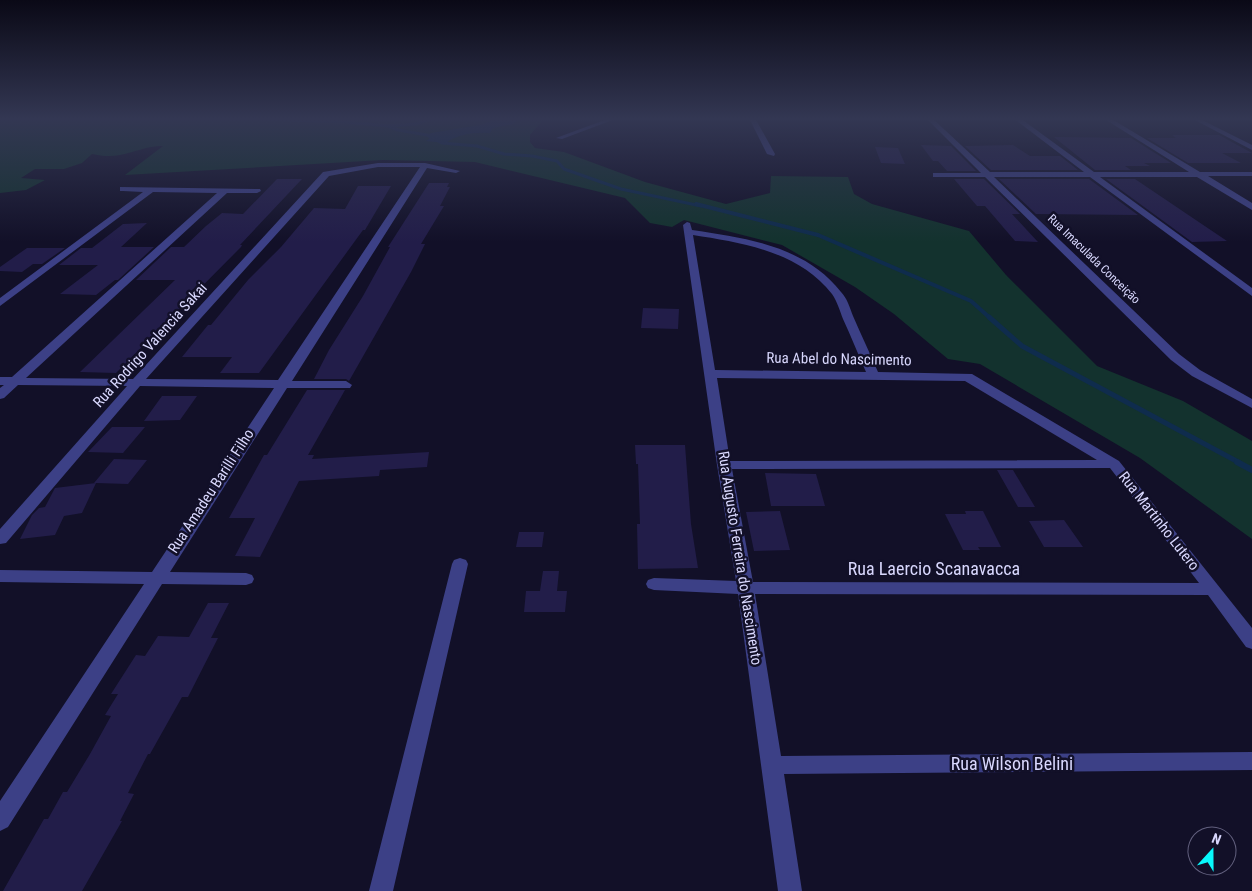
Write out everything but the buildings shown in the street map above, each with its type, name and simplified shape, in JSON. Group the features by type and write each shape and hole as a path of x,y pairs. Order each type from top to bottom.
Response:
{"street":[{"name":"Rua Imaculada Conceição","path":"973,160 1175,357 1196,373 1252,404"},
{"path":"1071,160 1252,294"},
{"path":"1174,160 1252,207"},
{"name":"Rua Rodrigo Valencia Sakai","path":"0,539 137,382 326,174 378,165 425,165"},
{"path":"425,165 456,171"},
{"name":"Rua Amadeu Barilli Filho","path":"0,820 155,578 425,165"},
{"path":"936,175 1252,174"},
{"path":"123,189 257,190"},
{"path":"0,303 152,189"},
{"path":"0,395 225,190"},
{"path":"688,228 773,249 796,260 822,278 838,294 873,376"},
{"name":"Rua Augusto Ferreira do Nascimento","path":"688,228 724,465 746,588 790,891"},
{"name":"Rua Abel do Nascimento","path":"710,374 968,377"},
{"name":"Rua Martinho Lutero","path":"968,377 1114,464 1213,589 1252,642"},
{"path":"0,381 346,385"},
{"path":"724,465 1114,464"},
{"path":"381,891 460,564"},
{"path":"0,576 246,579"},
{"name":"Rua Laercio Scanavacca","path":"654,584 746,588 1213,589"},
{"name":"Rua Wilson Belini","path":"773,765 1252,761"}],"green space":[{"path":"0,160 86,160 82,163 64,169 35,169 21,178 45,180 26,190 0,193"},
{"path":"145,160 584,160 645,182 726,204 770,193 771,176 848,177 854,194 872,204 969,231 1006,275 1097,366 1183,401 1252,441 1252,539 1140,458 980,364 948,359 894,314 855,287 782,245 684,220 672,227 650,223 625,198 475,162 383,160 125,175"}],"waterway":[{"path":"550,160 557,161 564,169 621,189 701,206"},
{"path":"696,204 818,235 971,301 990,318"},
{"path":"989,317 1022,346 1240,463"},
{"path":"1237,462 1252,470"}]}
